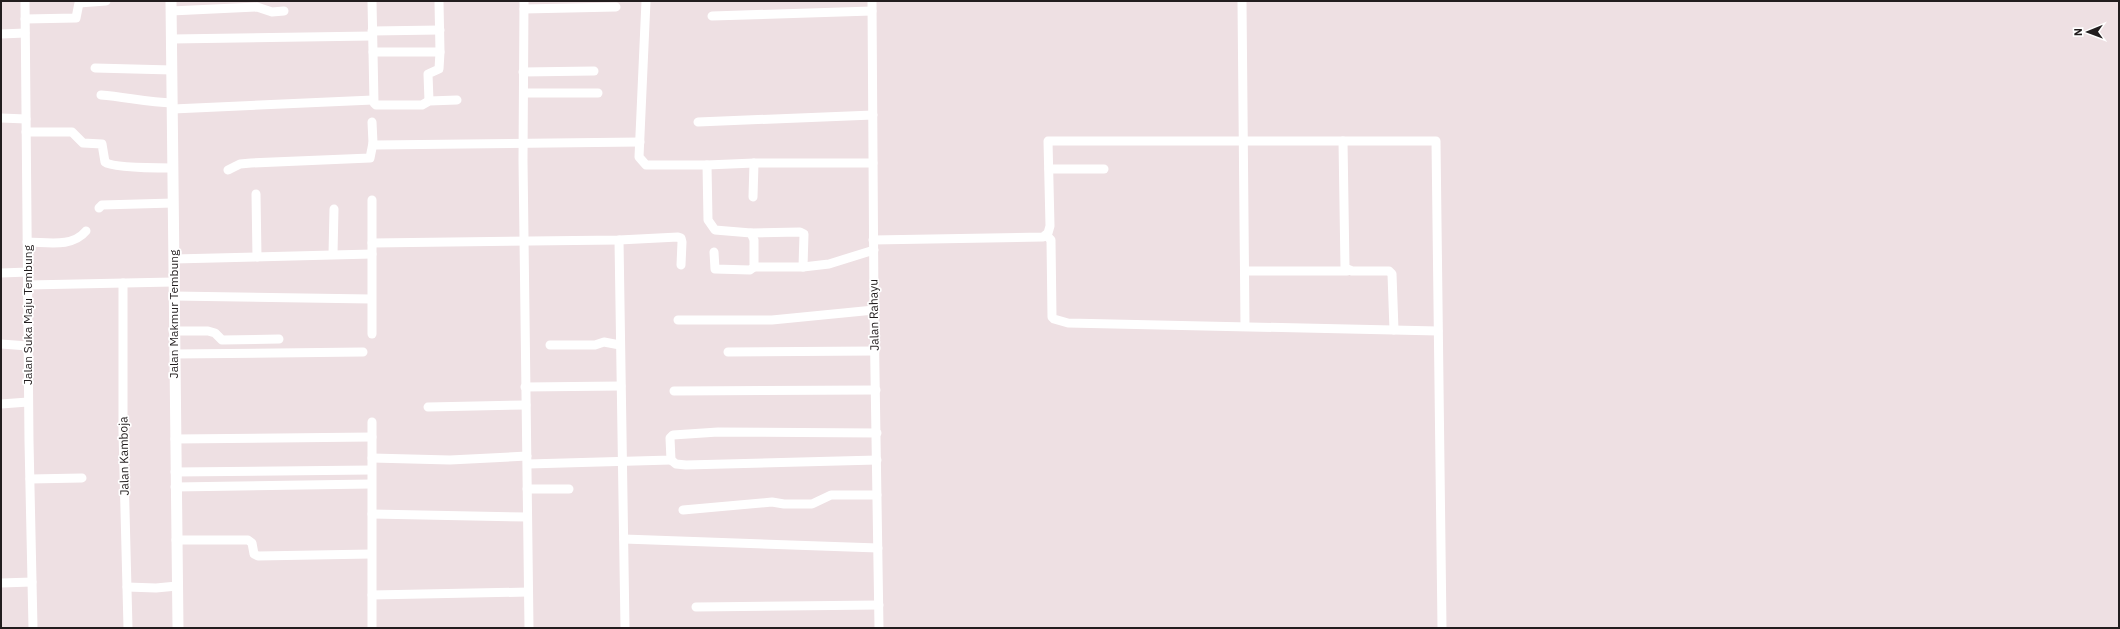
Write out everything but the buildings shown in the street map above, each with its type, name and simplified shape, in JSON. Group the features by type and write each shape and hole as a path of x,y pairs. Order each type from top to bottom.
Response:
{"street":[{"name":"Jalan Suka Maju Tembung","path":"25,1 28,402 33,628"},
{"path":"25,19 76,18 79,3 106,1"},
{"path":"372,1 373,100 376,105 422,105 429,100 457,100"},
{"path":"646,1 639,157 646,165 873,163"},
{"name":"Jalan Rahayu","path":"872,1 874,310 879,628"},
{"path":"1242,1 1246,326"},
{"path":"429,100 428,74 439,69 439,2"},
{"path":"529,628 523,163 524,5 616,7"},
{"path":"171,6 257,7 272,12 284,11"},
{"name":"Jalan Makmur Tembung","path":"171,6 174,260 173,331 178,628"},
{"path":"712,16 872,11"},
{"path":"172,39 372,34 440,30"},
{"path":"1,34 25,33"},
{"path":"373,52 440,52"},
{"path":"95,68 172,70"},
{"path":"523,72 594,71"},
{"path":"524,93 598,93"},
{"path":"101,95 172,106 373,100"},
{"path":"698,122 873,115"},
{"path":"1,118 26,119"},
{"path":"228,170 240,164 251,163 370,158 373,143 372,122"},
{"path":"26,132 72,132 83,143 102,144 105,162 109,165 144,168 172,168"},
{"path":"874,240 1044,237 1050,226 1048,141 1436,141 1442,628"},
{"path":"1342,141 1344,268 1347,271"},
{"path":"373,143 376,145 640,142"},
{"path":"753,197 754,163"},
{"path":"708,165 708,220 712,228 718,231 754,235 803,233 805,239 803,266"},
{"path":"1049,169 1104,169"},
{"path":"256,194 257,257"},
{"path":"372,200 372,334"},
{"path":"99,208 102,205 173,203"},
{"path":"333,254 334,209"},
{"path":"27,242 68,242 77,239 86,231"},
{"path":"754,235 754,267"},
{"path":"1046,235 1050,240 1052,317 1068,323 1438,331"},
{"path":"372,243 680,238 682,242 681,265"},
{"path":"619,240 620,345 624,460 625,628"},
{"path":"714,252 715,269 750,270 754,267 829,264 874,250"},
{"path":"174,260 372,254"},
{"path":"1246,271 1389,272 1392,274 1394,330"},
{"path":"1,272 28,272"},
{"path":"28,285 173,282"},
{"name":"Jalan Kamboja","path":"123,283 123,432 128,628"},
{"path":"173,296 371,299"},
{"path":"678,320 772,320 874,310"},
{"path":"173,331 208,331 213,332 224,340 279,340"},
{"path":"550,345 595,345 604,342 620,345"},
{"path":"1,344 28,346"},
{"path":"728,352 875,351"},
{"path":"174,354 364,352"},
{"path":"525,387 621,386"},
{"path":"674,390 876,390"},
{"path":"1,404 28,402"},
{"path":"428,407 526,405"},
{"path":"372,422 372,628"},
{"path":"671,460 670,438 674,435 718,432 877,433"},
{"path":"175,439 372,437"},
{"path":"372,458 450,460 671,460 676,464 686,465 877,460"},
{"path":"175,472 371,470"},
{"path":"30,479 82,478"},
{"path":"175,487 371,484"},
{"path":"527,489 569,489"},
{"path":"683,510 772,502 784,504 812,504 830,495 877,495"},
{"path":"372,514 527,517"},
{"path":"624,539 878,548"},
{"path":"176,540 248,540 252,543 254,554 258,556 371,554"},
{"path":"1,583 32,582"},
{"path":"127,587 156,588 177,586"},
{"path":"372,595 528,592"},
{"path":"696,606 879,605"}]}
